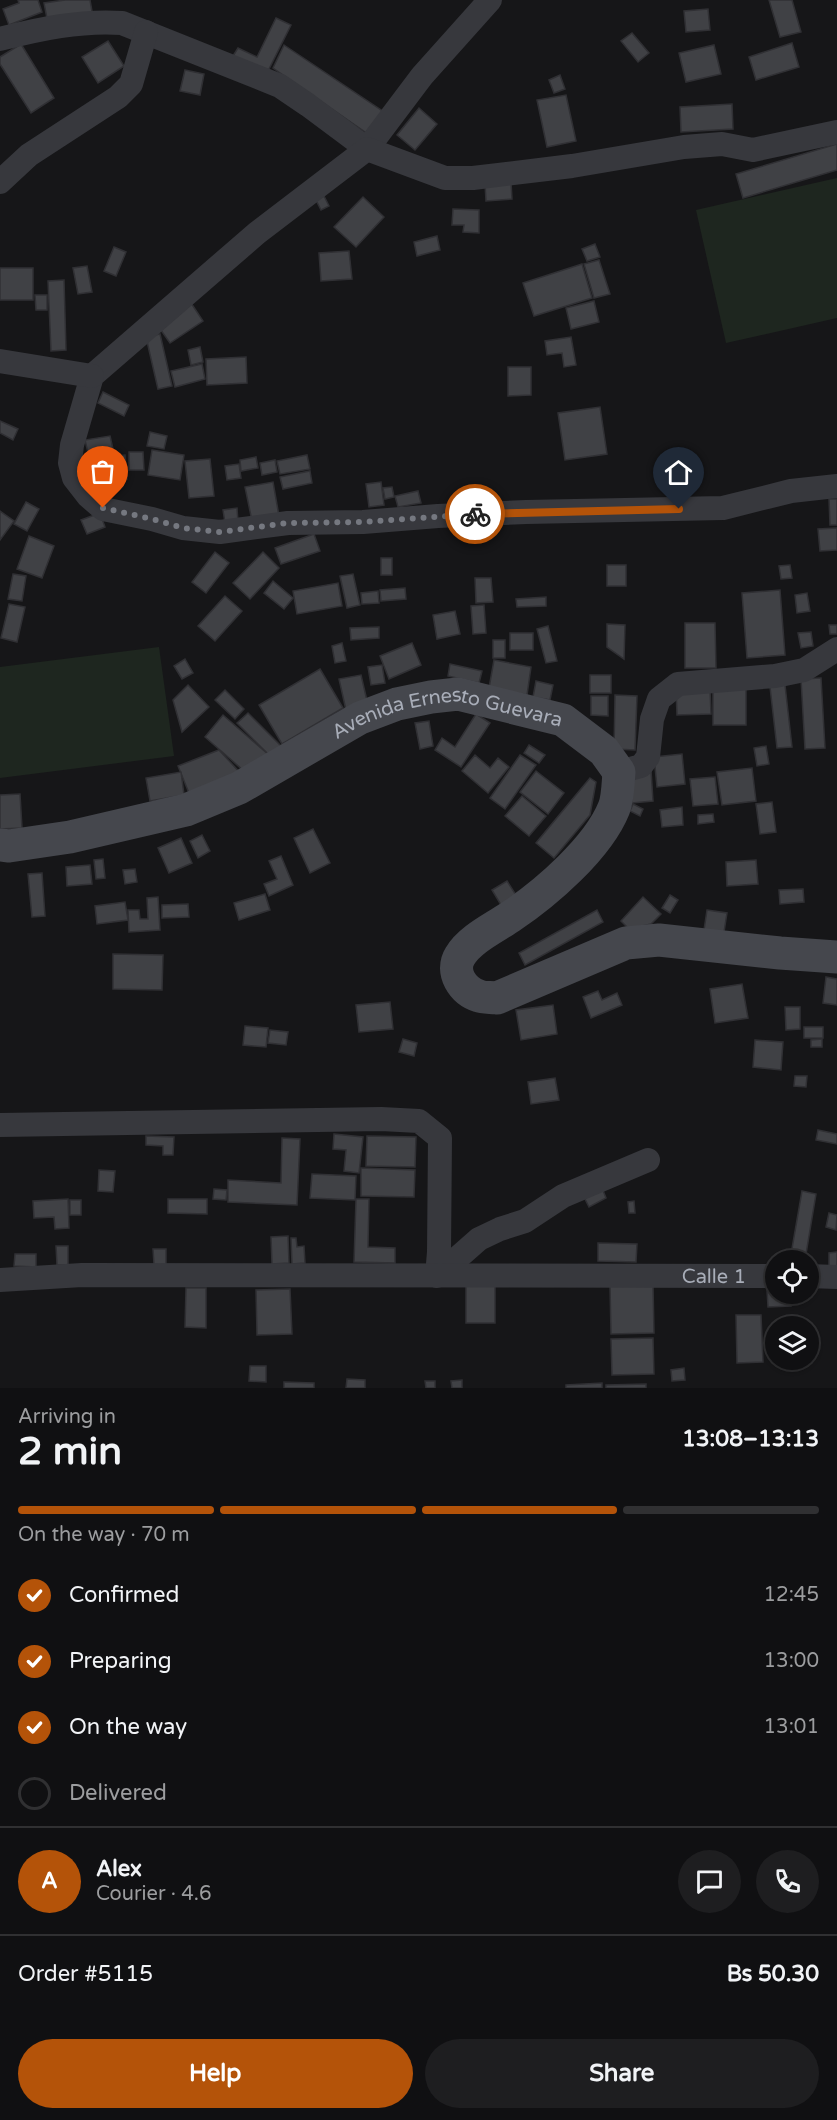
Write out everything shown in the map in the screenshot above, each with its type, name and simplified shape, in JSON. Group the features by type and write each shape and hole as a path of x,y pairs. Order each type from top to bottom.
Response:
{"main road":[{"name":"Avenida Ernesto Guevara","path":"0,845 9,846 69,837 186,810 239,788 360,718 397,704 431,697 458,694 563,720 604,751 619,772"},
{"path":"619,772 615,807 600,835 538,897 473,942 460,955 456,965 458,977 465,988 479,996 497,998 626,943 659,940 837,957"}],"street":[{"path":"490,0 422,76 367,149 257,233 92,376 72,445 70,463 74,478 88,496 103,508 183,528 220,532 288,523 363,522 449,515 723,508 791,491 837,486"},
{"path":"0,39 39,29 104,21 122,23 280,86 367,149 445,178 473,178 572,166 684,147 723,144 753,150 837,132"},
{"path":"0,183 29,155 93,114 132,84 146,33"},
{"path":"0,361 92,376"},
{"path":"619,772 641,766 648,757 652,719 659,699 678,684 775,676 804,670 837,650"},
{"path":"0,1125 236,1120 419,1121 440,1138 437,1276"},
{"path":"437,1276 479,1239 525,1221 563,1196 648,1160"},
{"name":"Calle 1","path":"0,1280 82,1275 765,1276"},
{"path":"819,1276 837,1277"}],"shaded area":[{"path":"837,178 837,318 726,343 696,210"},
{"path":"159,647 174,756 0,778 0,667"}],"building":[{"path":"18,0 38,0 42,12 9,25 3,9 19,3"},
{"path":"90,0 93,17 48,24 44,3"},
{"path":"769,0 792,0 801,32 780,37"},
{"path":"708,9 710,30 686,32 684,11"},
{"path":"276,18 291,25 267,73 233,56 238,48 257,57"},
{"path":"632,33 649,53 638,62 621,41"},
{"path":"108,41 124,66 98,83 82,57"},
{"path":"792,43 799,67 756,80 749,57"},
{"path":"21,44 54,98 31,113 0,64 0,57"},
{"path":"284,45 384,112 368,134 273,68"},
{"path":"714,45 721,74 686,82 679,53"},
{"path":"185,70 204,74 200,95 180,91"},
{"path":"560,75 565,89 554,93 549,80"},
{"path":"566,95 576,141 547,147 537,100"},
{"path":"732,104 733,129 681,132 680,107"},
{"path":"419,108 437,124 415,150 397,135"},
{"path":"837,144 837,170 743,198 736,174"},
{"path":"511,182 512,199 486,201 485,184"},
{"path":"324,196 329,206 321,210 316,200"},
{"path":"363,197 384,217 356,247 334,227"},
{"path":"453,209 479,210 479,233 463,232 464,225 452,225"},
{"path":"437,236 440,250 417,256 414,242"},
{"path":"595,244 600,257 587,261 582,249"},
{"path":"114,247 126,252 116,276 104,271"},
{"path":"349,251 352,279 321,281 319,253"},
{"path":"599,260 610,294 594,298 584,264"},
{"path":"582,264 592,298 534,316 523,283"},
{"path":"87,266 92,292 78,294 73,268"},
{"path":"0,268 33,268 33,300 0,300"},
{"path":"64,280 66,350 51,351 48,281"},
{"path":"35,295 47,295 47,310 36,310"},
{"path":"594,301 599,322 571,329 566,308"},
{"path":"191,303 203,321 170,343 158,326"},
{"path":"160,334 172,386 158,389 146,337"},
{"path":"571,337 576,365 564,367 562,353 547,355 545,341"},
{"path":"200,347 203,362 191,365 188,350"},
{"path":"246,357 247,383 207,385 206,359"},
{"path":"202,364 205,379 175,387 171,371"},
{"path":"508,367 531,367 531,395 508,396"},
{"path":"103,392 129,405 124,416 98,403"},
{"path":"600,407 607,454 565,460 558,413"},
{"path":"0,421 18,429 13,440 0,433"},
{"path":"150,432 167,436 164,449 147,446"},
{"path":"110,436 113,449 88,453 85,440"},
{"path":"152,450 184,455 180,480 148,475"},
{"path":"129,452 143,452 144,470 129,470"},
{"path":"125,455 127,479 95,481 93,458"},
{"path":"307,455 310,469 280,474 277,461"},
{"path":"256,457 258,468 241,471 240,460"},
{"path":"210,459 214,496 189,498 185,461"},
{"path":"275,460 277,472 262,475 260,463"},
{"path":"239,464 241,478 227,480 225,466"},
{"path":"310,471 312,483 283,489 280,477"},
{"path":"273,482 279,516 252,521 245,487"},
{"path":"381,482 384,505 369,507 366,484"},
{"path":"392,487 394,497 385,499 383,488"},
{"path":"418,491 421,503 398,507 395,496"},
{"path":"829,499 837,499 837,525 830,525"},
{"path":"26,502 39,509 27,531 14,524"},
{"path":"237,508 238,522 225,523 223,510"},
{"path":"0,511 14,521 0,540"},
{"path":"100,513 105,527 87,534 81,520"},
{"path":"837,528 837,550 820,551 818,529"},
{"path":"314,534 320,551 281,564 275,548"},
{"path":"29,536 54,546 42,578 17,569"},
{"path":"215,552 229,563 206,593 192,582"},
{"path":"263,552 279,568 250,599 233,583"},
{"path":"381,558 392,558 392,575 381,575"},
{"path":"607,565 626,565 626,586 607,586"},
{"path":"790,565 792,578 781,579 779,566"},
{"path":"13,574 26,576 22,601 8,599"},
{"path":"353,574 360,605 347,608 340,576"},
{"path":"475,578 491,578 493,602 476,603"},
{"path":"273,581 293,598 284,609 264,593"},
{"path":"338,583 342,606 297,614 293,591"},
{"path":"405,588 406,599 381,601 380,590"},
{"path":"780,590 785,655 747,658 742,593"},
{"path":"378,591 379,603 362,604 361,593"},
{"path":"807,593 810,611 797,613 795,595"},
{"path":"225,596 242,611 215,641 198,626"},
{"path":"546,597 546,606 517,607 516,599"},
{"path":"9,604 25,607 17,642 1,638"},
{"path":"484,605 486,633 473,634 471,606"},
{"path":"455,611 460,634 437,639 433,615"},
{"path":"685,623 715,623 716,668 685,668"},
{"path":"607,624 625,625 624,659 607,647"},
{"path":"829,625 837,625 837,634 830,634"},
{"path":"548,626 557,661 546,663 537,629"},
{"path":"379,627 379,638 351,640 350,628"},
{"path":"811,632 813,646 801,648 798,633"},
{"path":"510,633 533,633 533,650 510,650"},
{"path":"493,640 505,640 505,658 493,658"},
{"path":"342,643 346,661 335,663 332,646"},
{"path":"412,643 421,665 389,679 380,656"},
{"path":"185,659 193,673 182,679 174,666"},
{"path":"494,660 531,667 527,695 489,688"},
{"path":"450,664 482,671 479,683 448,676"},
{"path":"382,665 385,683 371,685 368,667"},
{"path":"320,669 343,708 282,744 259,705"},
{"path":"361,675 368,705 346,710 339,679"},
{"path":"590,675 611,675 611,693 590,693"},
{"path":"821,678 825,748 805,749 801,679"},
{"path":"536,681 553,685 550,700 533,697"},
{"path":"188,685 209,707 182,732 173,700"},
{"path":"785,685 792,747 777,748 770,687"},
{"path":"713,688 746,688 746,725 713,725"},
{"path":"676,689 710,689 711,714 677,715"},
{"path":"225,690 244,709 235,719 215,700"},
{"path":"615,695 637,696 635,750 614,749"},
{"path":"591,696 608,696 608,716 591,715"},
{"path":"248,713 281,746 271,757 237,723"},
{"path":"476,714 490,723 461,767 435,750 442,738 455,747"},
{"path":"223,715 269,755 244,771 205,737"},
{"path":"429,721 433,746 420,749 415,723"},
{"path":"529,745 545,755 539,763 524,753"},
{"path":"766,746 769,764 757,766 754,748"},
{"path":"219,750 244,777 191,798 178,766"},
{"path":"682,754 685,784 657,787 654,757"},
{"path":"475,755 490,768 498,758 509,767 488,793 462,771"},
{"path":"520,755 536,765 505,809 490,798"},
{"path":"752,768 756,801 722,805 717,772"},
{"path":"651,770 653,801 632,803 630,771"},
{"path":"536,771 564,793 548,814 520,792"},
{"path":"181,772 184,795 150,801 146,778"},
{"path":"715,777 718,804 693,806 690,779"},
{"path":"590,778 596,782 590,815 554,858 536,843"},
{"path":"20,794 22,828 0,829 0,795"},
{"path":"522,796 546,816 529,836 505,816"},
{"path":"772,802 776,832 760,834 756,804"},
{"path":"633,804 643,809 640,816 630,811"},
{"path":"682,807 683,825 662,827 660,810"},
{"path":"713,814 714,822 698,824 698,815"},
{"path":"313,829 330,863 310,873 294,838"},
{"path":"202,835 210,851 198,858 190,841"},
{"path":"181,838 192,863 169,873 158,848"},
{"path":"281,856 293,885 269,896 264,884 277,879 269,861"},
{"path":"103,859 105,878 96,879 94,860"},
{"path":"756,860 758,884 727,886 726,862"},
{"path":"90,865 92,884 67,886 66,867"},
{"path":"135,869 137,882 125,884 123,870"},
{"path":"42,873 45,916 32,917 28,874"},
{"path":"507,881 516,895 501,905 492,890"},
{"path":"803,889 804,902 780,904 779,890"},
{"path":"265,894 270,910 239,920 234,903"},
{"path":"670,895 678,900 670,913 662,908"},
{"path":"158,897 160,930 129,932 128,910 139,910 140,919 148,919 147,898"},
{"path":"643,897 661,914 651,924 629,929 621,921"},
{"path":"125,902 128,920 97,924 95,906"},
{"path":"188,904 189,917 162,918 162,905"},
{"path":"597,910 603,922 525,965 519,953"},
{"path":"707,910 727,913 724,932 704,930"},
{"path":"113,954 163,955 162,990 113,989"},
{"path":"826,977 837,979 837,1005 823,1003"},
{"path":"742,984 748,1018 715,1023 710,989"},
{"path":"598,991 602,1000 617,993 622,1005 591,1018 583,997"},
{"path":"390,1002 393,1029 359,1032 356,1005"},
{"path":"553,1005 557,1034 521,1040 516,1010"},
{"path":"785,1007 800,1007 800,1029 786,1030"},
{"path":"245,1026 268,1028 266,1047 243,1045"},
{"path":"804,1027 823,1027 823,1038 804,1038"},
{"path":"270,1030 288,1032 286,1045 268,1043"},
{"path":"403,1039 417,1043 414,1056 399,1052"},
{"path":"822,1039 822,1047 811,1047 811,1040"},
{"path":"755,1040 783,1042 781,1070 753,1067"},
{"path":"795,1076 807,1076 806,1087 794,1086"},
{"path":"555,1078 559,1100 531,1104 528,1082"},
{"path":"818,1130 837,1134 837,1144 816,1140"},
{"path":"334,1134 363,1137 359,1173 344,1171 346,1150 333,1149"},
{"path":"146,1136 174,1137 173,1155 163,1155 163,1146 146,1145"},
{"path":"367,1136 416,1137 415,1167 366,1166"},
{"path":"282,1138 300,1139 297,1205 228,1202 228,1180 281,1183"},
{"path":"361,1168 415,1170 414,1197 361,1196"},
{"path":"99,1170 115,1171 113,1192 98,1191"},
{"path":"312,1174 356,1176 355,1200 310,1198"},
{"path":"602,1188 606,1198 589,1207 584,1197"},
{"path":"214,1189 227,1190 226,1200 213,1199"},
{"path":"802,1191 816,1194 807,1250 792,1250"},
{"path":"68,1199 69,1228 55,1229 54,1217 34,1218 33,1201"},
{"path":"168,1199 207,1199 207,1214 168,1213"},
{"path":"356,1199 369,1199 368,1247 395,1248 395,1263 354,1262"},
{"path":"70,1200 81,1200 81,1215 70,1215"},
{"path":"634,1201 635,1213 629,1213 628,1202"},
{"path":"829,1213 837,1215 836,1230 826,1227"},
{"path":"288,1236 289,1263 272,1264 271,1237"},
{"path":"291,1238 296,1238 297,1247 304,1246 305,1263 292,1264"},
{"path":"598,1243 637,1244 636,1262 598,1261"},
{"path":"56,1246 68,1246 68,1265 57,1265"},
{"path":"153,1249 166,1249 166,1265 154,1265"},
{"path":"837,1252 837,1267 829,1267 829,1253"},
{"path":"15,1254 36,1254 36,1267 14,1266"},
{"path":"466,1283 495,1283 495,1323 466,1323"},
{"path":"653,1285 654,1333 611,1334 610,1286"},
{"path":"186,1288 206,1288 206,1328 185,1327"},
{"path":"290,1289 292,1334 257,1335 256,1290"},
{"path":"768,1304 791,1304 791,1306 768,1307"},
{"path":"736,1315 761,1315 763,1362 737,1363"},
{"path":"653,1338 654,1374 612,1375 611,1339"},
{"path":"250,1366 266,1366 266,1382 249,1381"},
{"path":"684,1368 685,1380 672,1381 671,1370"},
{"path":"347,1379 365,1380 365,1388 346,1388"},
{"path":"462,1380 462,1388 452,1388 451,1381"},
{"path":"425,1381 435,1381 435,1388 426,1388"},
{"path":"284,1382 314,1383 314,1388 284,1388"},
{"path":"602,1383 602,1388 566,1388 566,1385"},
{"path":"646,1384 646,1388 606,1388 606,1385"}],"way so far":[{"path":"103,508 183,528 220,532 288,523 363,522 475,514"}],"route":[{"path":"475,514 679,509"}]}
